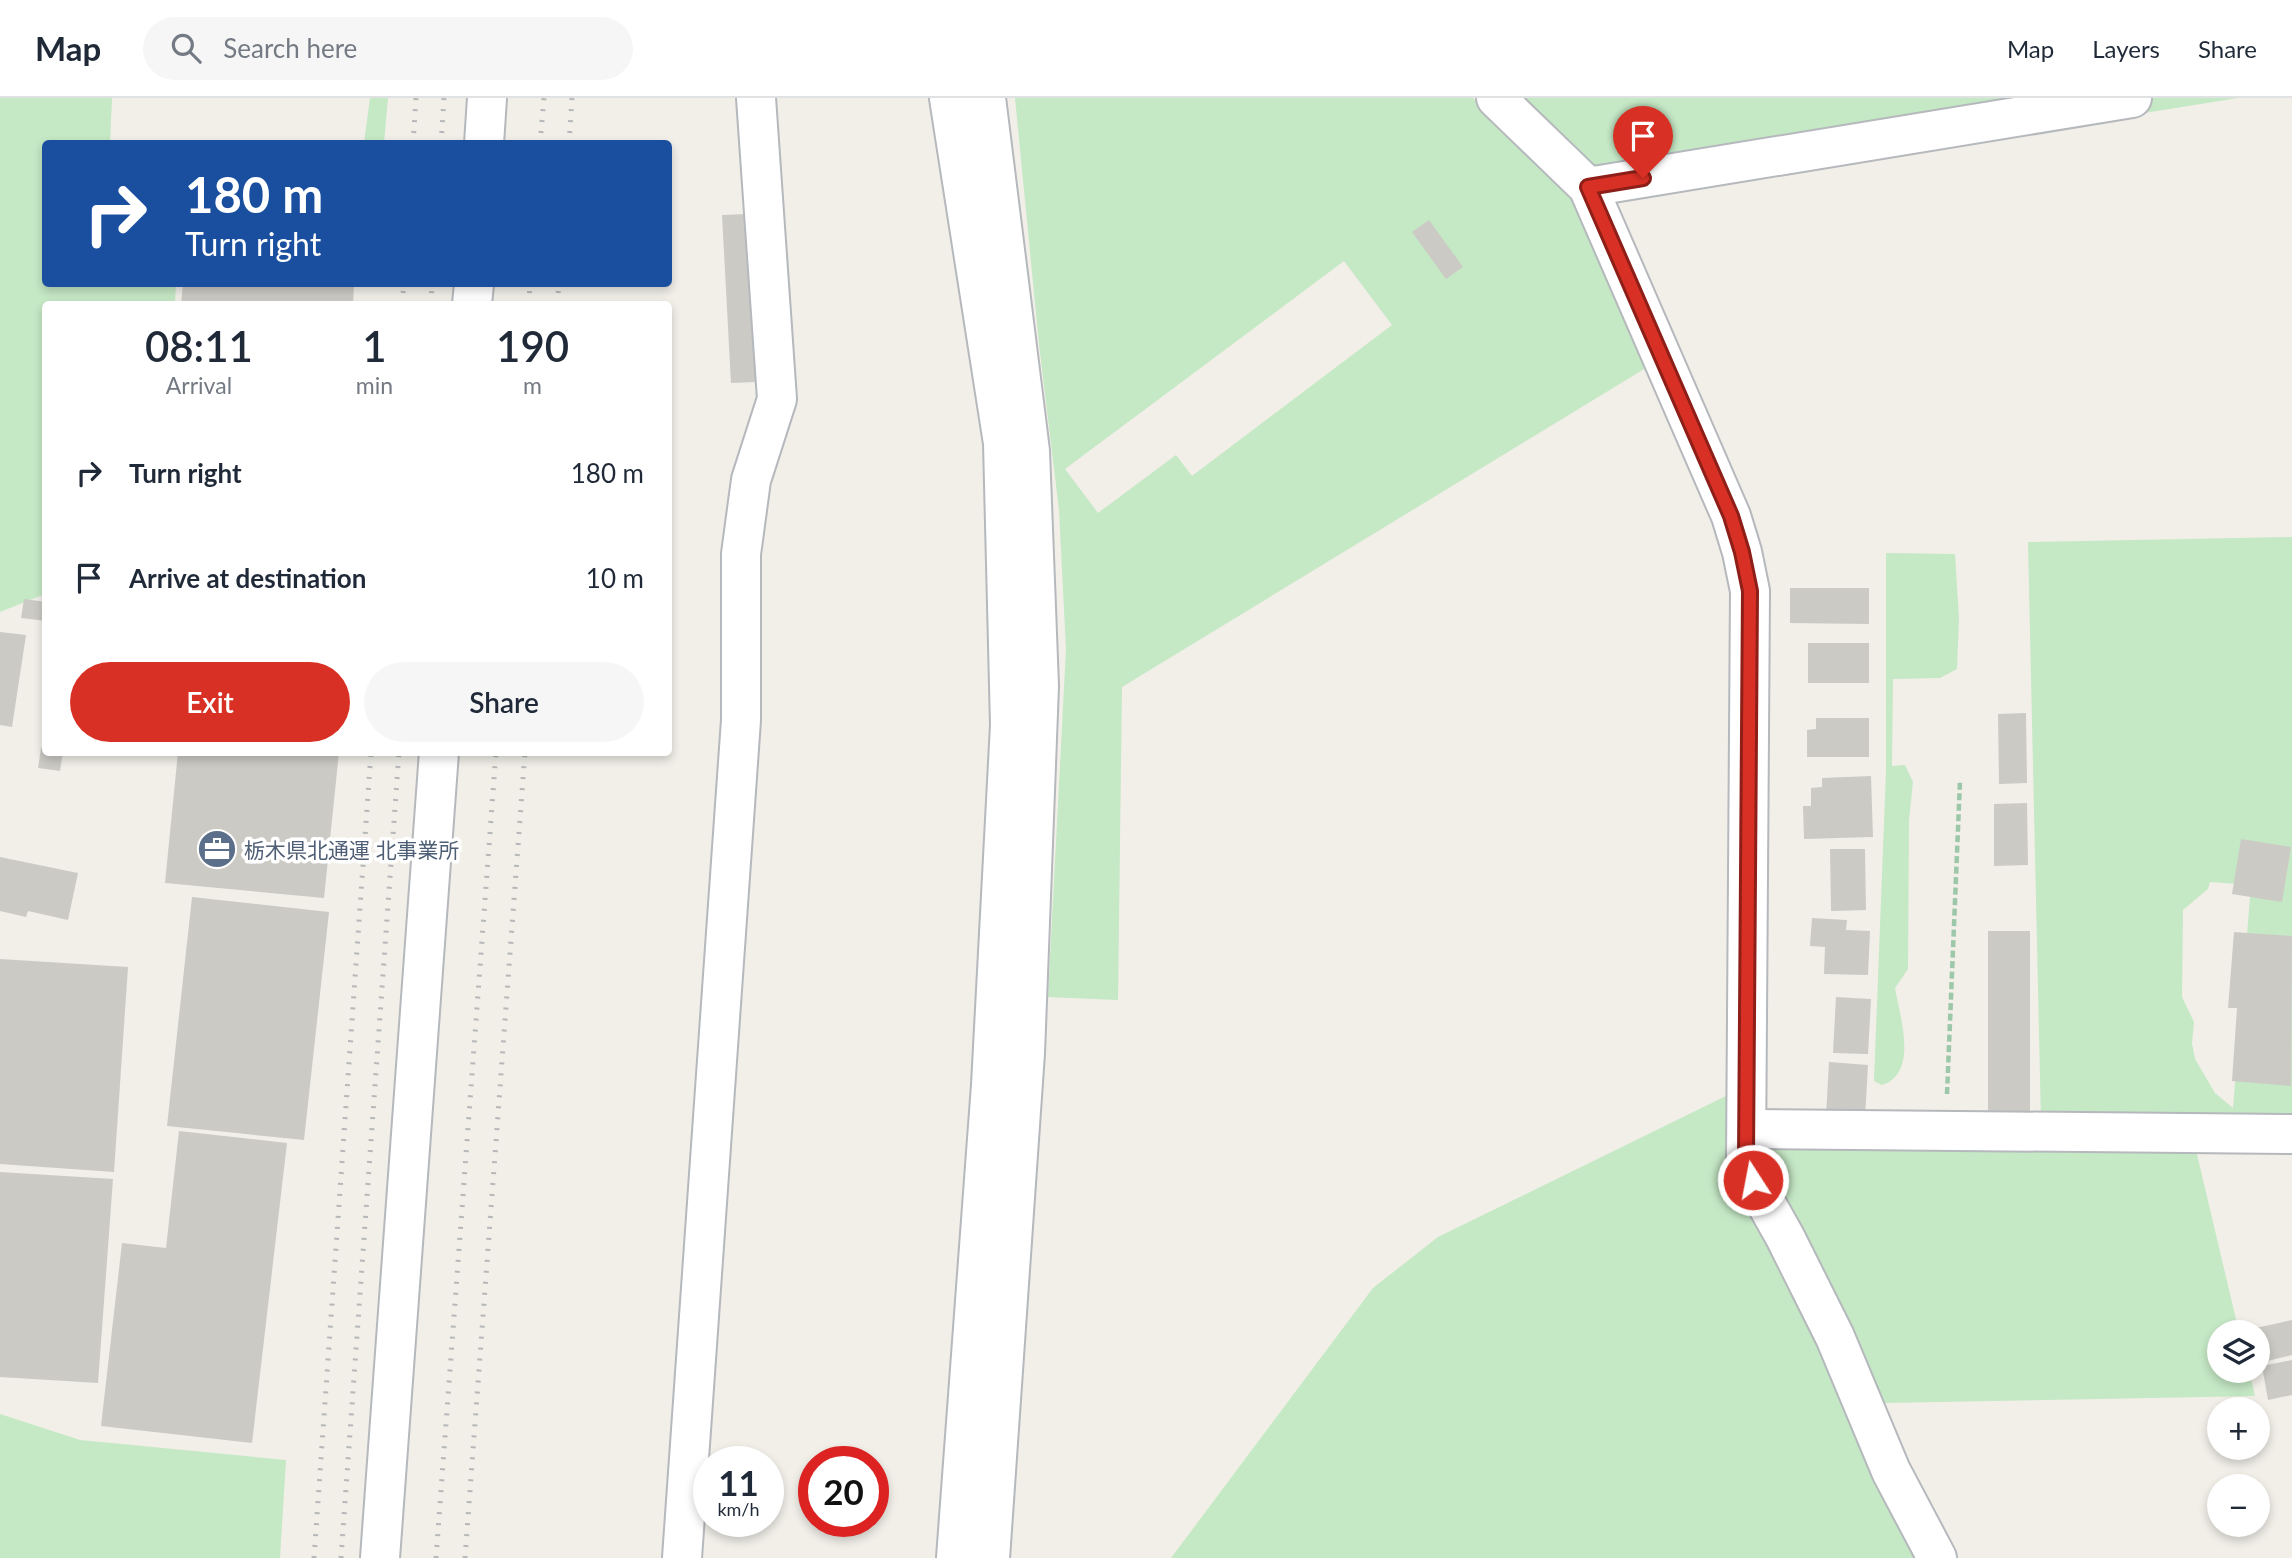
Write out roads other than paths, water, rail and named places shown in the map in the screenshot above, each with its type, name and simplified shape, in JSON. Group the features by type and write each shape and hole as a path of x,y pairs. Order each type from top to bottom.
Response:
{"street":[{"path":"484,140 487,98"},
{"path":"682,1558 741,720 741,554 751,480 777,399 755,98"},
{"path":"949,98 1003,443 1010,725 991,1085 956,1558"},
{"path":"986,98 1030,451 1040,686 1025,1053 990,1558"},
{"path":"1496,98 1588,187 1731,516 1742,552 1750,591 1746,1158 1753,1180 1828,1325 1891,1471 1937,1558"},
{"path":"1588,187 2132,98"},
{"path":"380,1558 439,756"},
{"path":"1746,1129 2292,1134"}],"railway":[{"path":"413,140 416,98"},
{"path":"441,140 444,98"},
{"path":"540,140 544,98"},
{"path":"569,140 572,98"},
{"path":"402,301 404,287"},
{"path":"431,301 432,287"},
{"path":"529,301 530,287"},
{"path":"557,301 559,287"},
{"path":"314,1558 371,756"},
{"path":"341,1558 399,756"},
{"path":"436,1558 496,756"},
{"path":"465,1558 525,756"}],"place":[{"name":"栃木県北通運 北事業所","path":"217,849"}]}
